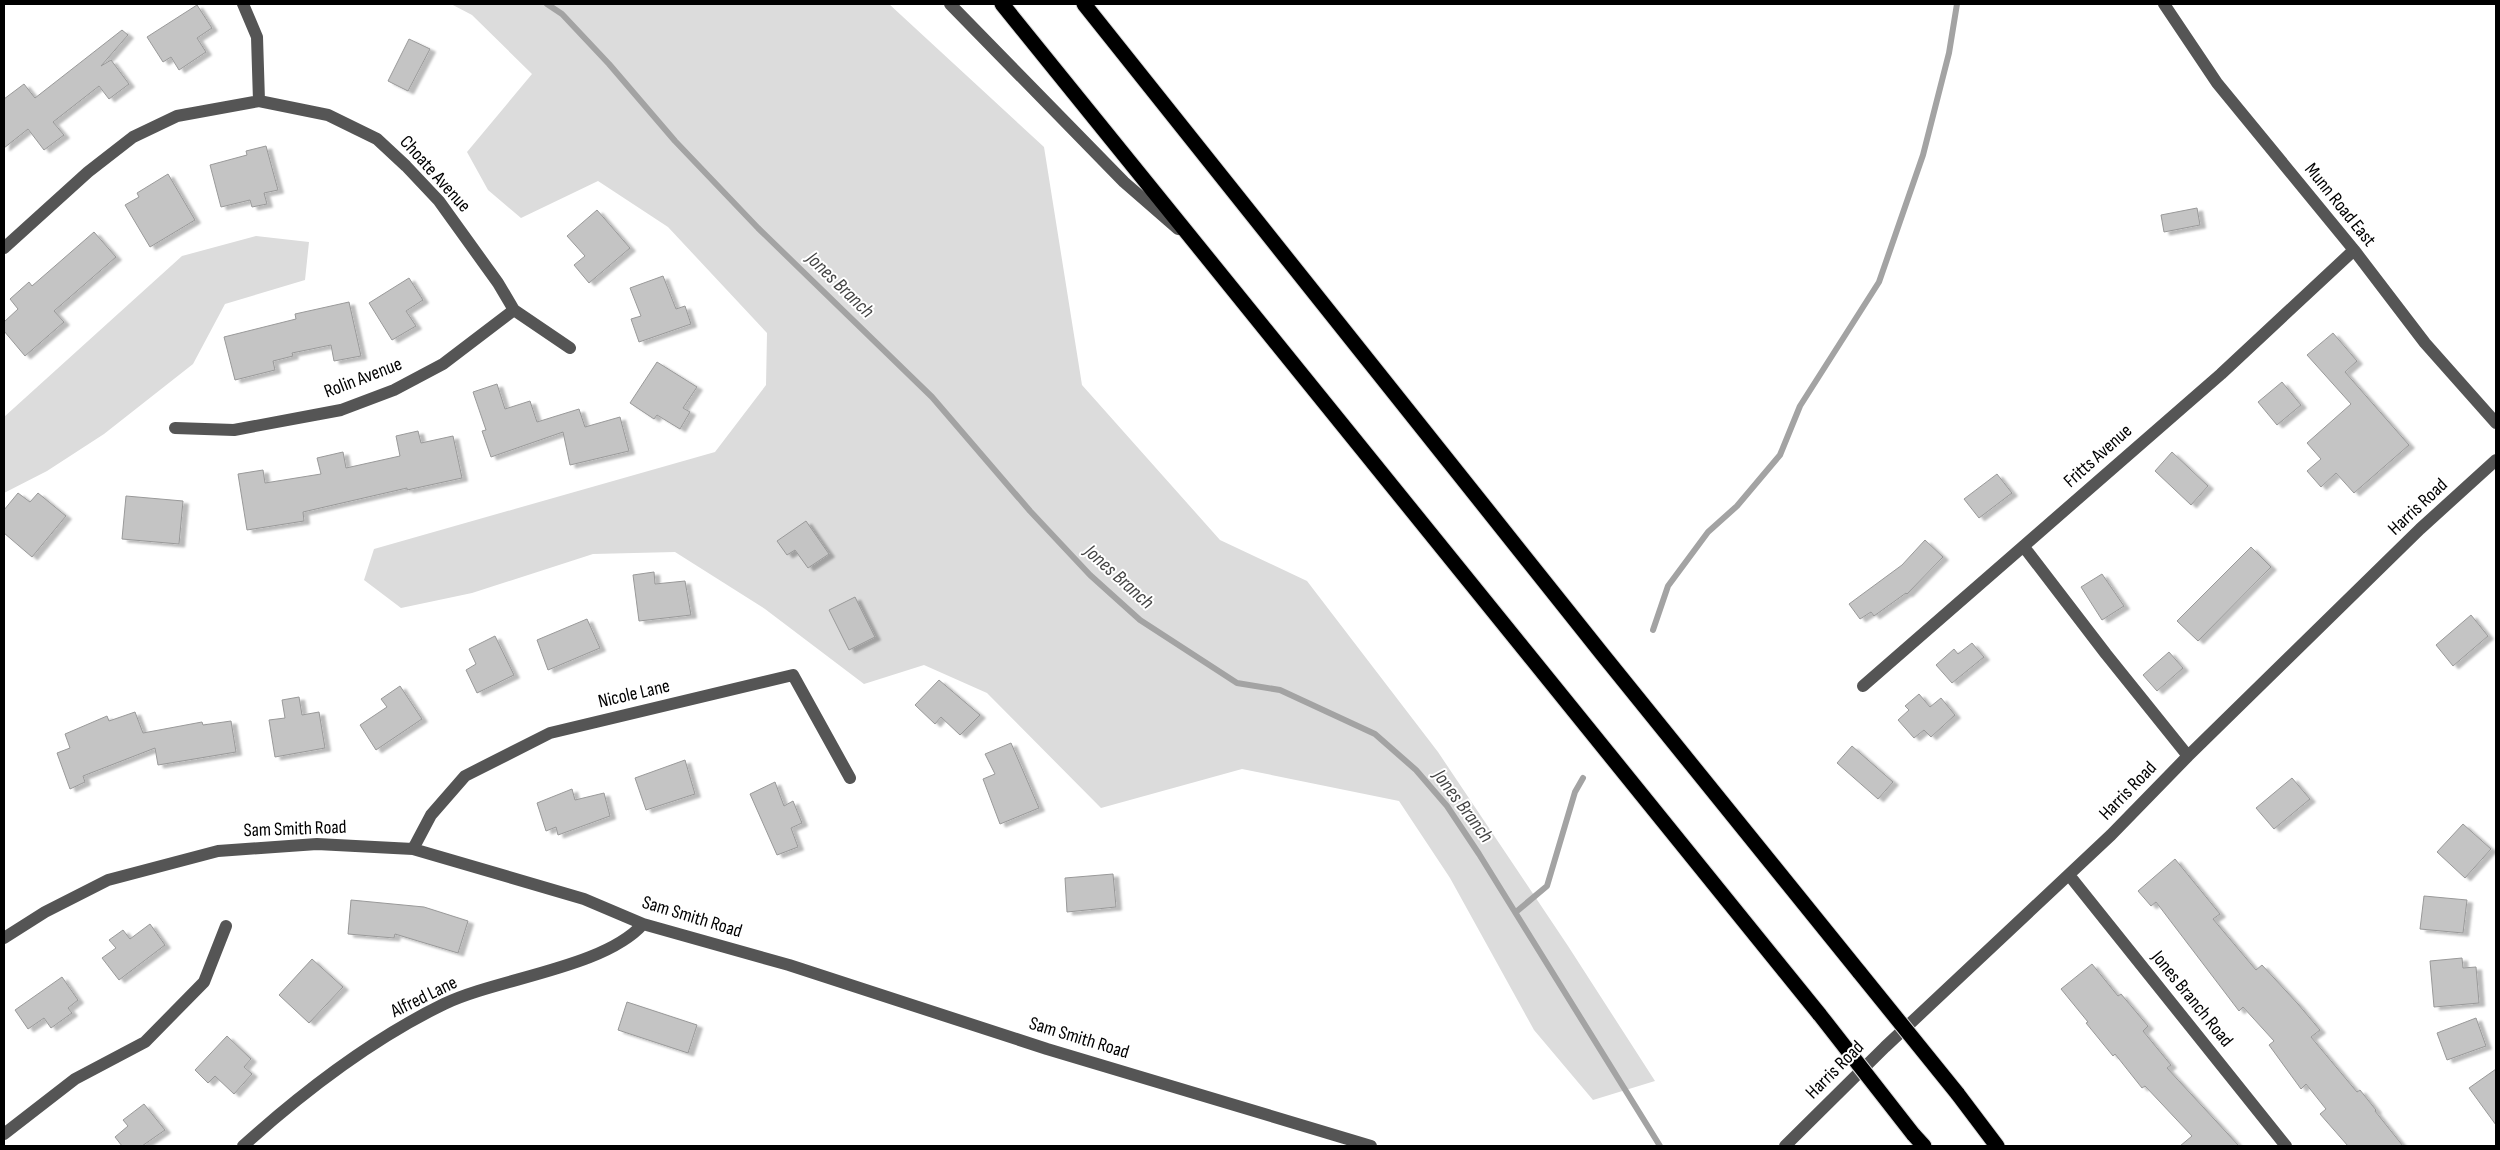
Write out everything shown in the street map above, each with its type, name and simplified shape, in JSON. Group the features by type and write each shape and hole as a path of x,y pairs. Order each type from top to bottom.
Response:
{"highway":[{"path":"1002,4 1924,1146"},
{"path":"1084,4 1609,663 1957,1093 1997,1146"}],"street":[{"path":"243,4 257,37 259,101"},
{"path":"950,4 1124,182 1199,247"},
{"name":"Munn Road East","path":"2164,4 2217,83 2354,250 2425,344 2496,423"},
{"name":"Choate Avenue","path":"4,248 88,172 133,137 177,116 259,101 328,115 377,139 439,201 498,282 514,310 570,348"},
{"name":"Fritts Avenue","path":"1863,686 2228,368 2354,250"},
{"name":"Rolin Avenue","path":"174,428 234,430 341,410 394,390 443,364 514,310"},
{"name":"Harris Road","path":"1785,1146 1885,1047 2112,835 2188,756 2420,529 2496,460"},
{"path":"2024,546 2106,654 2188,756"},
{"name":"Nicole Lane","path":"413,849 431,815 465,776 550,733 793,675 850,778"},
{"name":"Sam Smith Road","path":"4,938 44,912 108,880 218,851 317,844 413,849 584,899 643,924 789,965 1047,1049 1371,1146"},
{"name":"Jones Branch Road","path":"2069,875 2286,1146"},
{"name":"Alfred Lane","path":"243,1146 268,1124 363,1050 445,1003 594,955 635,933 643,924"},
{"path":"4,1134 75,1079 145,1042 204,982 226,926"}],"shaded area":[{"path":"451,4 889,4 1044,147 1082,385 1220,540 1307,581 1438,752 1568,946 1655,1081 1593,1100 1534,1030 1450,878 1399,801 1242,769 1101,808 987,693 924,665 864,684 765,609 675,552 593,554 472,593 401,608 364,580 374,549 715,452 766,385 767,333 668,227 598,181 521,218 488,190 467,152 532,74 472,15"},
{"path":"256,236 309,242 305,280 225,304 193,364 104,434 47,471 4,493 4,417 182,256"}],"building":[{"path":"197,5 212,28 197,38 206,52 179,70 171,57 163,62 147,37"},
{"path":"122,30 128,35 101,66 111,60 129,84 109,99 99,86 53,122 64,135 44,150 28,129 4,148 4,99 24,84 35,98"},
{"path":"409,39 430,49 408,91 388,81"},
{"path":"266,146 278,190 264,193 267,204 252,207 250,200 221,207 210,165 247,155 246,151"},
{"path":"168,174 195,220 150,247 125,205 139,197 137,193"},
{"path":"2197,208 2200,225 2164,232 2161,215"},
{"path":"597,210 630,248 589,283 574,265 585,256 567,236"},
{"path":"94,232 116,257 54,311 64,322 25,356 4,331 4,322 18,309 10,299 29,282 32,286"},
{"path":"663,276 676,309 685,306 691,324 639,342 631,319 641,316 630,288"},
{"path":"409,278 423,300 406,311 416,326 392,340 369,303"},
{"path":"349,302 361,356 334,361 331,345 292,353 293,356 273,361 275,370 235,380 224,337 296,319 295,314"},
{"path":"2333,333 2357,361 2345,372 2409,445 2354,493 2336,473 2321,487 2307,471 2321,459 2307,443 2351,404 2307,355"},
{"path":"657,362 697,387 683,408 690,412 680,429 657,415 654,419 630,403"},
{"path":"2282,382 2301,405 2277,425 2258,402"},
{"path":"497,384 505,409 530,401 537,422 579,409 585,427 620,417 629,451 570,465 563,432 491,457 482,431 486,430 473,392"},
{"path":"418,431 421,443 453,436 462,478 407,490 407,488 303,512 304,521 247,530 238,474 263,470 265,483 321,474 317,458 343,452 346,468 400,456 396,436"},
{"path":"2172,452 2208,486 2191,505 2155,471"},
{"path":"1997,474 2012,493 1979,518 1964,499"},
{"path":"18,493 30,502 38,493 66,516 32,557 4,533 4,510"},
{"path":"126,496 183,501 179,544 122,539"},
{"path":"806,521 829,554 808,568 795,550 787,555 777,541"},
{"path":"1925,540 1943,557 1907,594 1874,616 1871,612 1860,619 1849,604 1902,565"},
{"path":"2251,547 2271,567 2198,641 2177,621"},
{"path":"654,572 655,584 685,581 691,615 639,621 633,575"},
{"path":"2102,574 2124,606 2102,620 2081,587"},
{"path":"855,597 875,637 849,650 829,610"},
{"path":"2471,615 2488,636 2453,666 2436,645"},
{"path":"587,619 600,648 548,670 537,640"},
{"path":"495,636 514,675 477,693 466,670 476,664 469,649"},
{"path":"1972,643 1984,657 1952,683 1936,665 1954,649 1958,654"},
{"path":"2169,652 2183,668 2157,691 2143,675"},
{"path":"939,680 980,715 960,735 941,717 935,724 915,705"},
{"path":"400,686 422,719 376,750 360,725 387,707 381,699"},
{"path":"1919,694 1930,707 1941,698 1955,715 1931,737 1924,730 1914,738 1898,720 1909,710 1905,706"},
{"path":"299,697 302,715 319,712 325,748 275,757 269,720 285,718 282,700"},
{"path":"135,712 143,733 202,722 203,725 231,721 236,752 158,765 155,748 83,776 85,782 70,789 57,753 70,748 65,734 107,716 109,721"},
{"path":"1011,743 1039,808 1000,824 983,779 995,774 985,754"},
{"path":"1852,746 1893,782 1878,799 1837,763"},
{"path":"685,760 695,794 646,810 635,778"},
{"path":"2292,778 2310,799 2274,829 2256,808"},
{"path":"775,782 784,806 793,801 802,823 791,828 798,847 777,855 750,794"},
{"path":"572,789 575,800 604,793 610,816 558,835 556,827 546,831 537,803"},
{"path":"2463,824 2491,849 2465,878 2437,852"},
{"path":"2175,859 2220,914 2213,919 2256,970 2262,965 2320,1030 2311,1037 2357,1092 2360,1090 2403,1146 2348,1146 2320,1114 2326,1109 2306,1084 2301,1089 2269,1045 2274,1041 2243,1007 2239,1011 2156,902 2151,906 2138,891"},
{"path":"1113,874 1116,907 1067,912 1065,878"},
{"path":"2424,896 2467,900 2463,933 2420,929"},
{"path":"351,900 424,907 468,921 458,953 395,934 394,938 348,934"},
{"path":"150,924 165,945 119,980 102,958 116,948 109,940 123,930 130,939"},
{"path":"2462,958 2463,968 2476,967 2479,1003 2434,1007 2430,961"},
{"path":"312,959 343,987 309,1023 279,995"},
{"path":"2092,964 2118,996 2121,994 2148,1026 2143,1031 2171,1065 2167,1068 2239,1146 2180,1146 2192,1136 2145,1086 2142,1088 2115,1054 2113,1056 2061,989"},
{"path":"62,977 78,1000 68,1008 72,1013 51,1028 44,1018 28,1029 15,1010"},
{"path":"627,1002 697,1025 688,1053 618,1030"},
{"path":"2476,1018 2486,1046 2447,1060 2437,1033"},
{"path":"227,1036 251,1059 244,1067 252,1074 234,1094 215,1076 208,1083 195,1070"},
{"path":"2496,1069 2496,1125 2469,1088"},
{"path":"144,1104 165,1130 142,1146 122,1146 115,1137 128,1126 123,1120"}],"waterway":[{"name":"Jones Branch","path":"547,4 562,14 609,64 675,141 758,228 932,397 1030,511 1090,575 1140,620 1237,683 1280,690 1375,734 1416,770 1447,806 1479,854 1660,1146"},
{"path":"1653,630 1668,586 1708,532 1737,506 1780,455 1800,406 1879,282 1923,155 1949,53 1957,4"},
{"path":"1516,912 1547,886 1575,792 1583,778"}]}
